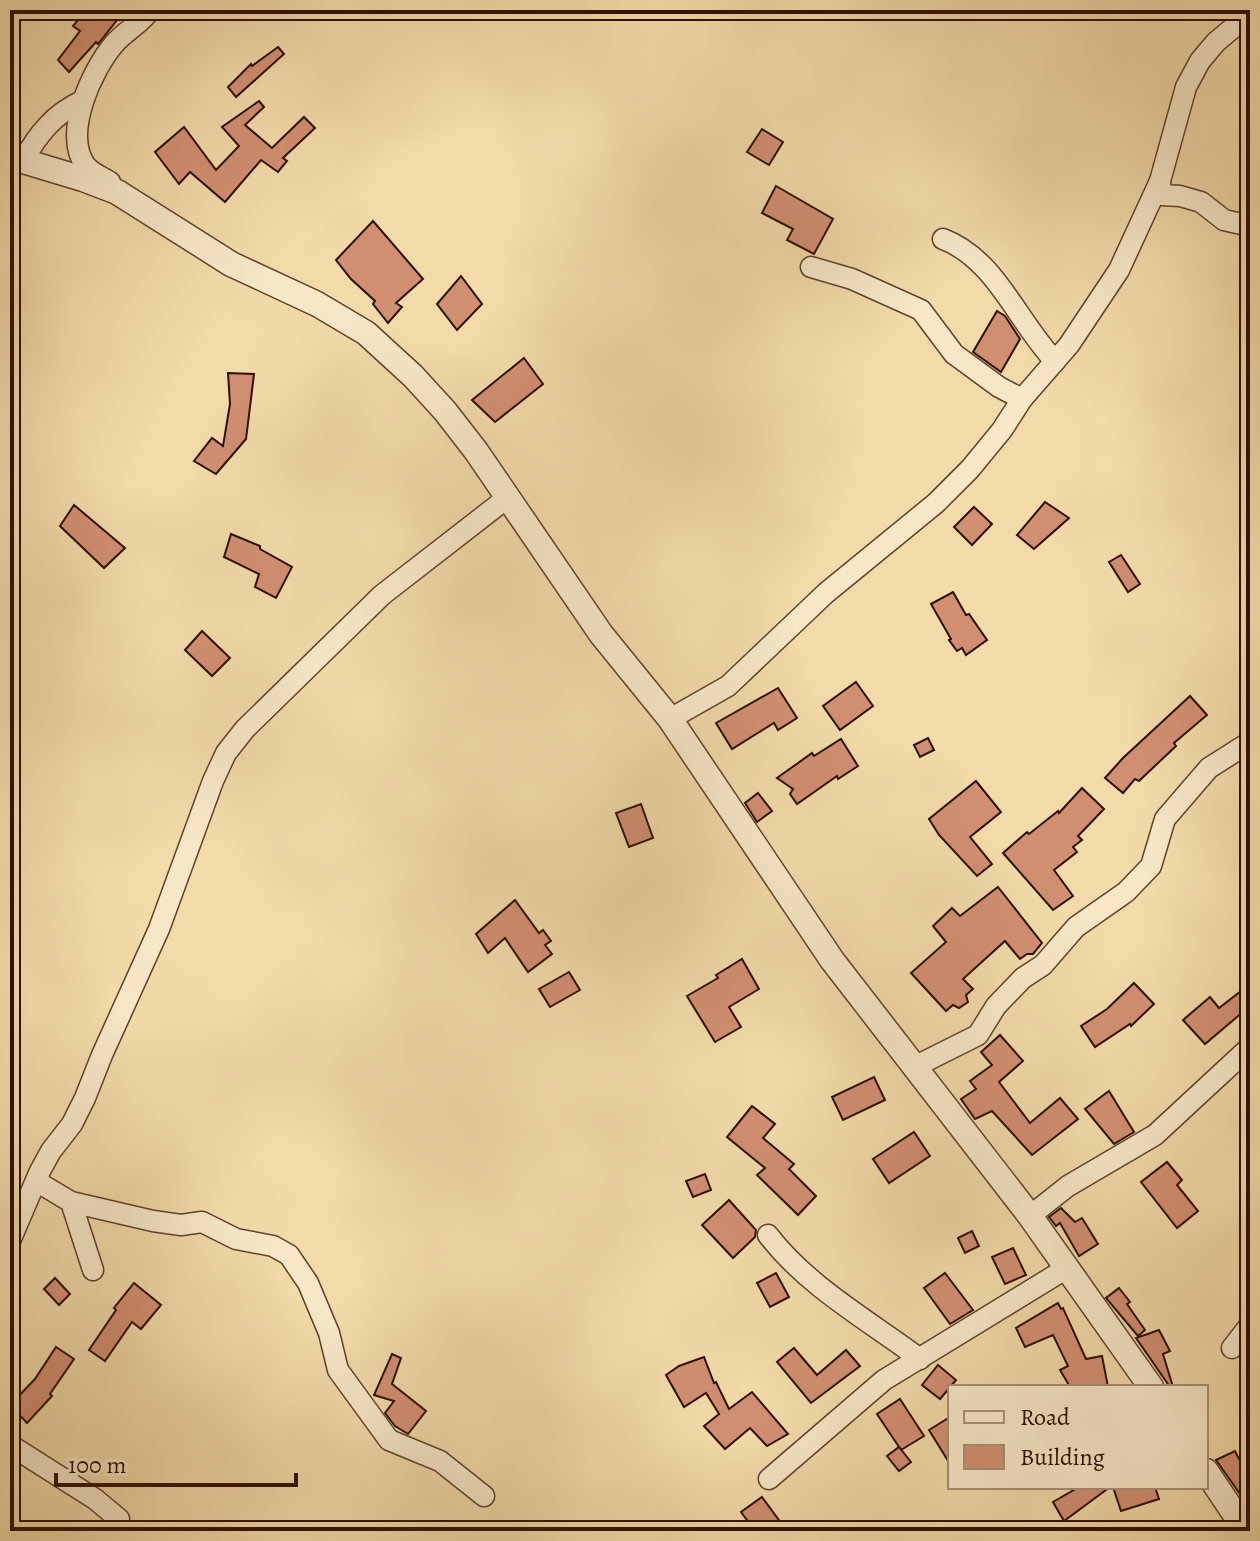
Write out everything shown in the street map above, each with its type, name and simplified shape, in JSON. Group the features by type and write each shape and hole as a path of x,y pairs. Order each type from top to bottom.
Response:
{"street":[{"path":"138,205 87,168 82,159 79,133 82,101 113,45 150,10"},
{"path":"670,719 728,686 826,593 936,503 994,440 1022,399 1069,345 1119,270 1160,181 1183,95 1200,61 1216,42 1240,22 1250,19"},
{"path":"82,101 57,115 16,159 117,192 231,264 317,304 366,333 413,376 445,411 601,634 670,719 797,911 1030,1216 1150,1385"},
{"path":"1160,181 1161,195 1201,202 1224,220 1250,226"},
{"path":"943,239 969,253 1007,296 1055,361"},
{"path":"811,267 852,279 921,310 954,354 999,387 1022,399"},
{"path":"10,1241 51,1151 72,1124 85,1098 159,929 226,753 245,729 382,595 507,498"},
{"path":"917,1072 924,1062 978,1035 996,1006 1023,978 1043,965 1076,927 1126,892 1151,866 1165,819 1209,768 1250,742"},
{"path":"1030,1216 1068,1186 1155,1135 1250,1047"},
{"path":"36,1181 71,1202 153,1221 181,1225 202,1222 236,1239 273,1246 289,1255 308,1283 329,1333 338,1370 389,1440 440,1461 484,1496"},
{"path":"71,1202 93,1270"},
{"path":"768,1235 778,1248 835,1299 920,1359"},
{"path":"769,1479 874,1388 1067,1268"},
{"path":"1232,1348 1250,1325"},
{"path":"10,1445 95,1499 119,1519"},
{"path":"1208,1474 1246,1531"}],"building":[{"path":"86,10 125,10 98,44 96,42 69,72 58,60 80,31 73,26"},
{"path":"278,47 284,54 236,97 228,87 251,64"},
{"path":"259,101 264,107 245,125 272,148 304,117 315,128 283,158 287,161 278,172 261,160 225,202 190,172 179,184 155,152 184,127 216,170 239,146 222,127"},
{"path":"762,129 783,142 769,165 747,152"},
{"path":"776,186 833,219 814,254 787,240 793,229 762,213"},
{"path":"373,221 423,279 396,303 402,307 388,323 373,304 375,301 336,260"},
{"path":"461,276 482,304 457,330 437,304"},
{"path":"997,311 1005,316 1020,339 1001,372 973,352"},
{"path":"524,358 543,384 495,422 472,400"},
{"path":"228,373 254,374 246,439 216,474 194,461 212,438 223,446 230,404"},
{"path":"1045,502 1069,518 1034,549 1017,535"},
{"path":"74,505 125,548 104,568 60,526"},
{"path":"974,507 992,524 972,545 954,527"},
{"path":"231,534 260,546 260,549 292,567 276,598 255,587 259,574 224,557"},
{"path":"1121,555 1140,584 1128,592 1109,562"},
{"path":"953,592 966,615 969,614 987,640 966,655 962,648 957,651 949,640 931,604"},
{"path":"202,631 230,658 212,676 185,650"},
{"path":"856,682 873,706 840,730 823,706"},
{"path":"778,688 797,718 778,730 774,723 732,749 716,723"},
{"path":"1190,696 1207,715 1174,743 1176,746 1139,781 1135,779 1123,793 1105,778 1123,758"},
{"path":"928,738 934,750 920,757 914,745"},
{"path":"841,739 858,766 838,779 837,776 797,804 790,794 793,789 777,778 812,753 814,756"},
{"path":"976,781 1001,812 970,837 992,864 977,876 939,835 929,819"},
{"path":"1082,788 1104,809 1078,836 1082,840 1073,847 1077,852 1054,870 1073,896 1053,910 1003,853 1027,832 1029,834 1059,813"},
{"path":"758,793 772,811 757,822 745,803"},
{"path":"641,804 653,838 629,847 616,813"},
{"path":"998,887 1042,943 1033,954 1020,959 1005,941 963,979 973,989 966,995 968,1002 959,1008 953,1005 946,1011 911,973 946,942 933,926 952,908 960,916"},
{"path":"515,900 539,933 543,930 551,941 545,945 552,954 528,972 505,938 488,953 476,934"},
{"path":"742,959 759,989 729,1007 741,1027 715,1042 687,996"},
{"path":"569,972 580,990 550,1007 539,989"},
{"path":"1134,983 1154,1004 1131,1026 1095,1047 1081,1026 1107,1009"},
{"path":"1250,984 1250,1006 1205,1044 1183,1020 1210,997 1219,1008"},
{"path":"1000,1035 1023,1061 999,1082 1030,1123 1060,1098 1078,1119 1032,1155 992,1111 975,1119 961,1099 976,1089 970,1081 992,1065 981,1052"},
{"path":"874,1077 885,1100 843,1120 832,1097"},
{"path":"1109,1091 1134,1132 1114,1144 1085,1109"},
{"path":"752,1106 775,1124 763,1138 794,1164 789,1169 816,1196 798,1215 757,1175 765,1168 727,1137"},
{"path":"914,1132 930,1156 889,1183 873,1159"},
{"path":"1167,1162 1182,1180 1177,1185 1198,1211 1177,1228 1141,1182"},
{"path":"705,1174 711,1190 693,1197 686,1181"},
{"path":"729,1200 756,1230 755,1237 733,1258 702,1225"},
{"path":"1061,1208 1075,1222 1082,1218 1098,1244 1079,1256 1060,1223 1056,1226 1049,1217"},
{"path":"972,1231 979,1246 965,1253 958,1238"},
{"path":"1013,1248 1026,1275 1005,1284 992,1257"},
{"path":"776,1273 789,1297 770,1307 757,1283"},
{"path":"945,1273 973,1310 950,1324 924,1288"},
{"path":"55,1278 70,1294 59,1305 44,1289"},
{"path":"134,1283 161,1305 141,1329 132,1322 105,1361 89,1350 116,1310 114,1308"},
{"path":"1119,1288 1145,1330 1138,1336 1106,1298"},
{"path":"1058,1303 1086,1359 1102,1356 1108,1385 1069,1385 1060,1370 1068,1366 1053,1335 1025,1347 1016,1328"},
{"path":"1159,1330 1170,1351 1163,1354 1172,1385 1169,1385 1136,1338"},
{"path":"56,1347 74,1359 50,1394 52,1396 27,1423 10,1405 35,1379"},
{"path":"794,1348 817,1375 846,1350 860,1366 811,1403 777,1362"},
{"path":"392,1354 401,1358 392,1384 426,1411 408,1434 395,1426 385,1413 394,1401 374,1395"},
{"path":"704,1357 729,1409 752,1392 788,1434 767,1446 750,1428 725,1449 704,1426 719,1414 706,1393 684,1407 666,1375 679,1366"},
{"path":"938,1365 956,1380 948,1385 940,1399 922,1385"},
{"path":"900,1399 924,1436 901,1450 877,1414"},
{"path":"948,1418 948,1461 929,1430"},
{"path":"899,1447 911,1462 899,1471 887,1456"},
{"path":"1235,1451 1242,1465 1250,1460 1250,1490 1240,1494 1216,1460"},
{"path":"1076,1489 1107,1489 1064,1521 1053,1502"},
{"path":"1114,1489 1156,1489 1159,1499 1121,1511"},
{"path":"762,1497 787,1531 755,1531 741,1512"}]}
